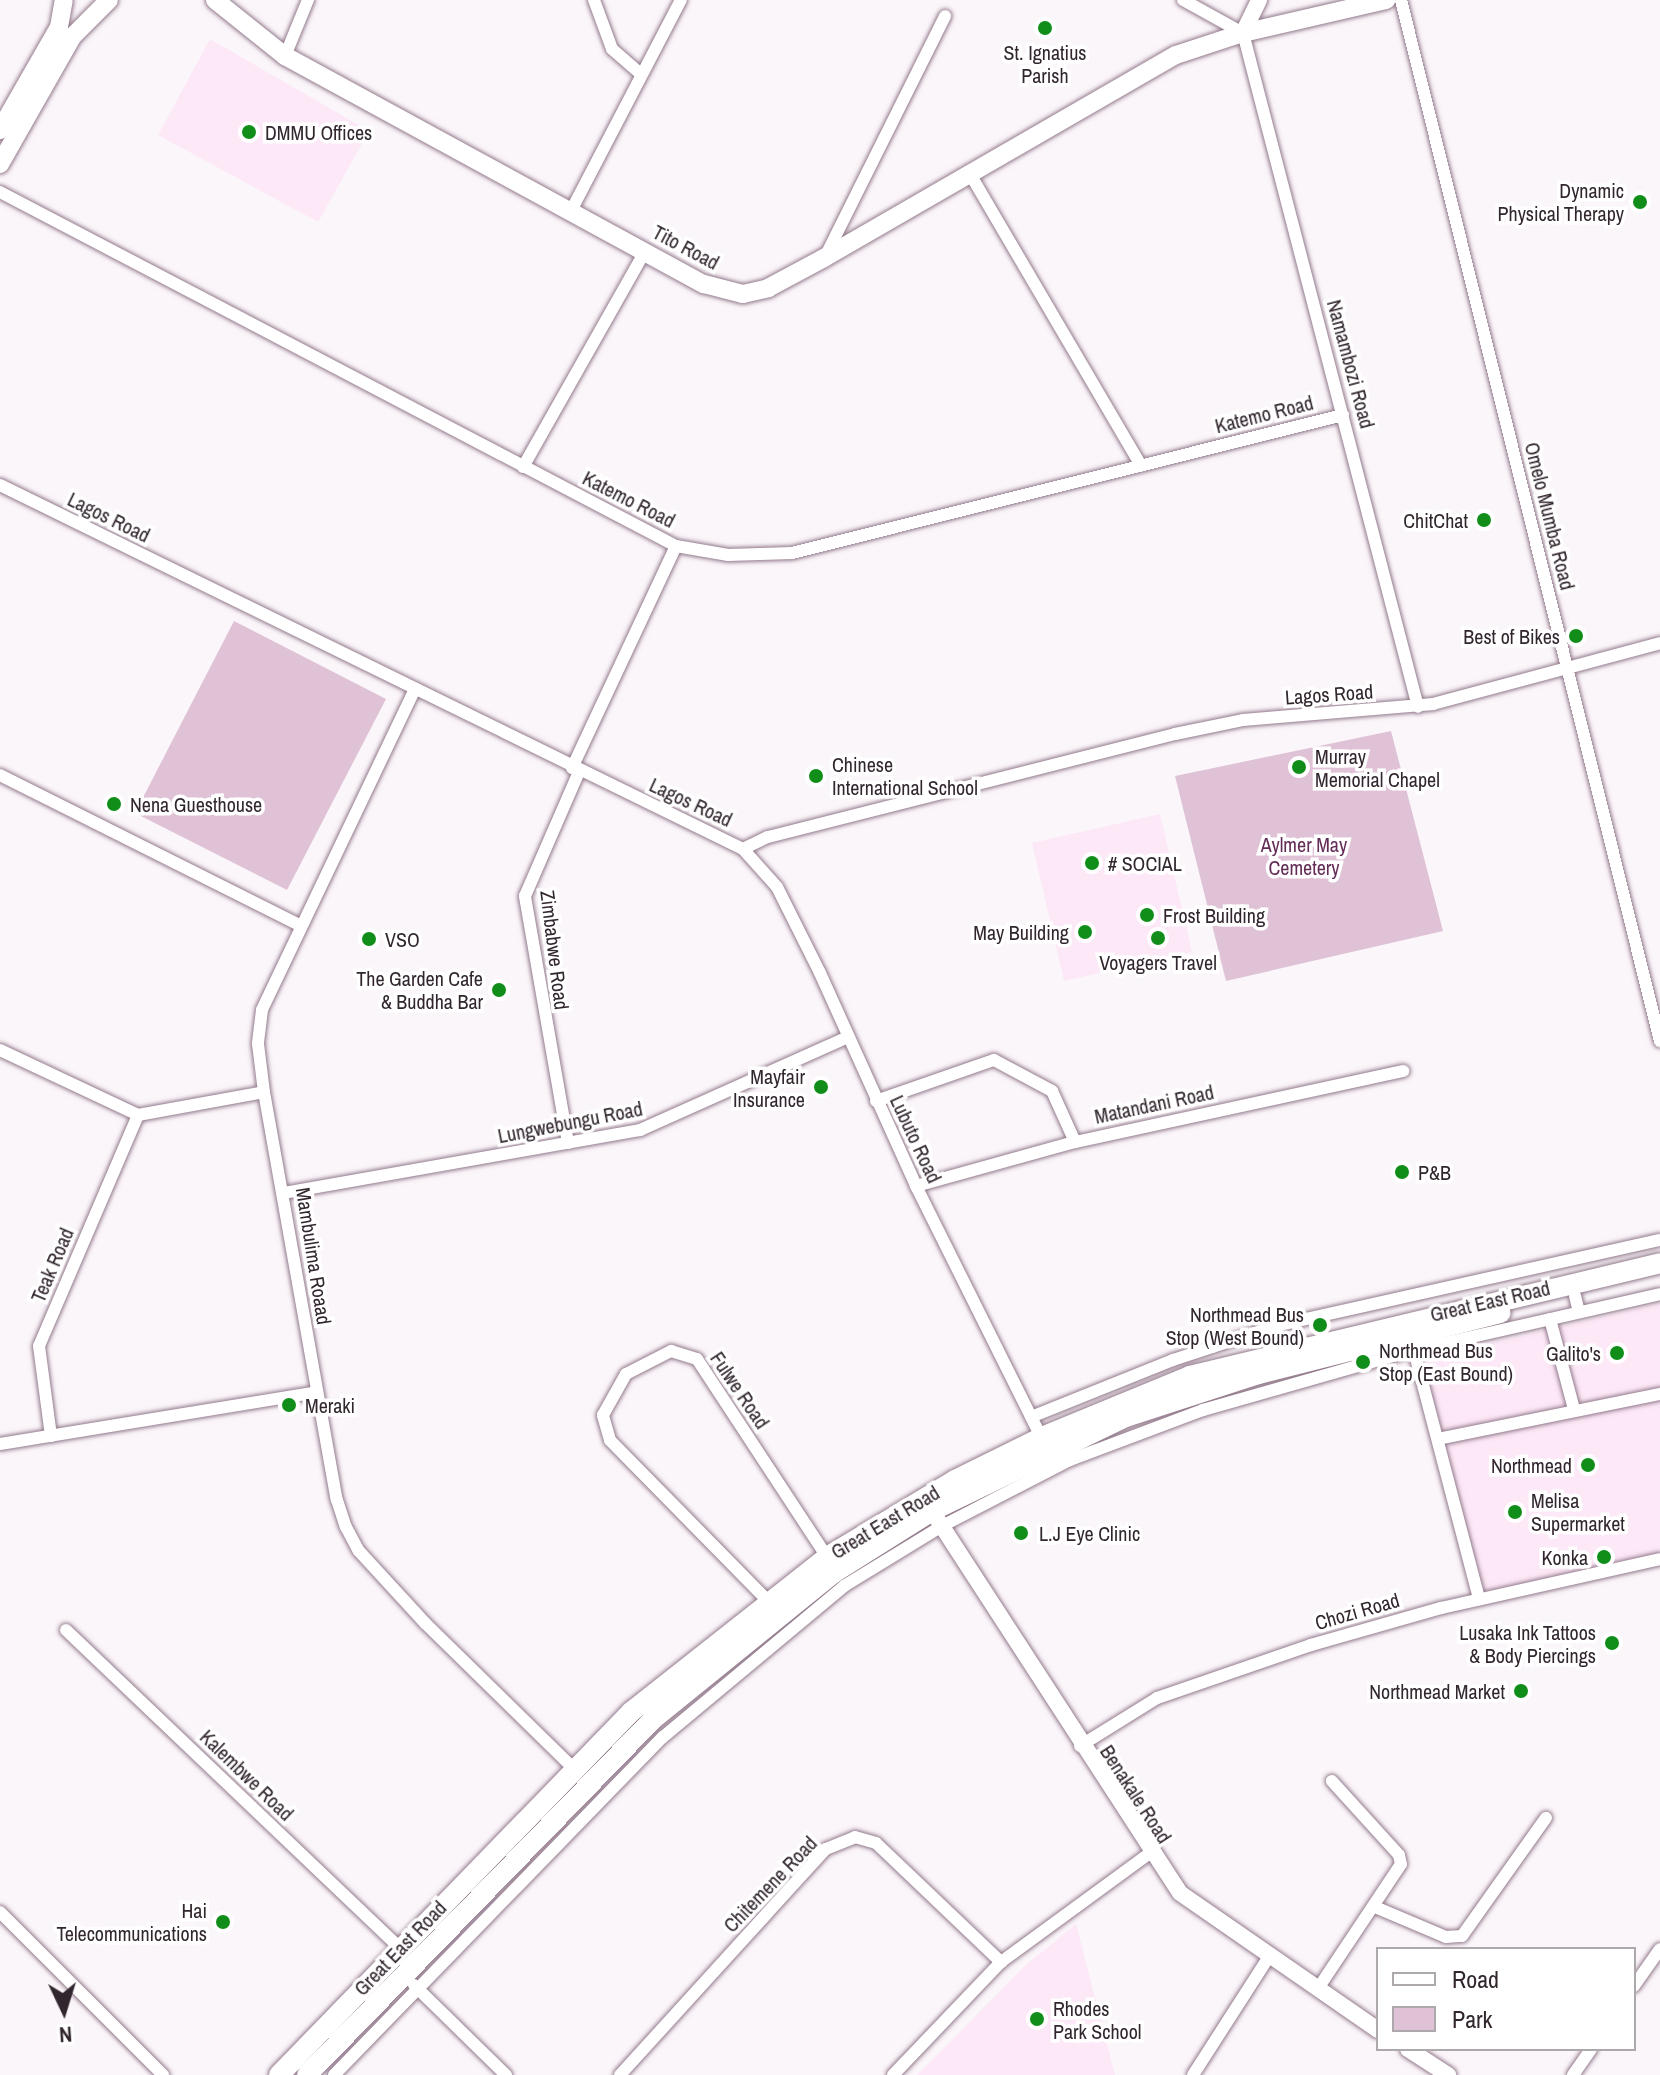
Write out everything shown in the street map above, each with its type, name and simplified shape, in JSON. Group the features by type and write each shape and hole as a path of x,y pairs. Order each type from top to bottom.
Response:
{"main road":[{"path":"0,130 59,27 64,0"},
{"path":"0,164 64,48 109,0"},
{"name":"Tito Road","path":"216,0 285,56 572,209 704,284 743,294 768,288 824,258 1176,55 1243,33 1386,0"},
{"name":"Great East Road","path":"1410,1335 1660,1263"},
{"name":"Great East Road","path":"279,2075 573,1768 631,1712 767,1600 827,1557 955,1480 1045,1444 1190,1376 1577,1304 1660,1276"},
{"name":"Great East Road","path":"307,2075 410,1981 652,1720 776,1615 937,1518 1045,1444"}],"street":[{"path":"285,56 308,0"},
{"path":"594,0 612,49 640,73"},
{"path":"572,209 640,73 681,0"},
{"path":"1183,0 1243,33 1259,0"},
{"name":"Omelo Mumba Road","path":"1401,0 1660,1041"},
{"path":"824,258 945,16"},
{"name":"Namambozi Road","path":"1243,33 1418,707"},
{"path":"970,174 1141,466"},
{"name":"Katemo Road","path":"0,192 676,546 773,556 1343,415"},
{"path":"523,467 645,251"},
{"name":"Lagos Road","path":"0,485 575,770 743,849 768,837 1210,726 1418,707 1568,670 1660,643"},
{"name":"Zimbabwe Road","path":"568,1143 525,896 575,770 676,546"},
{"name":"Mambulima Roaad","path":"414,691 298,924 259,1023 264,1092 337,1500 359,1551 573,1768"},
{"path":"0,775 298,924"},
{"name":"Lubuto Road","path":"743,849 777,887 916,1186 1045,1444"},
{"name":"Lungwebungu Road","path":"283,1193 655,1125 848,1037"},
{"path":"0,1050 138,1115 264,1092"},
{"path":"876,1101 994,1060 1052,1091 1075,1142"},
{"name":"Matandani Road","path":"916,1186 1075,1142 1403,1071"},
{"name":"Teak Road","path":"51,1436 39,1346 138,1115"},
{"path":"1031,1417 1173,1360 1279,1325 1660,1240"},
{"path":"937,1518 1122,1439 1286,1384 1410,1335 1550,1319 1577,1304 1660,1294"},
{"path":"1550,1319 1574,1409"},
{"path":"1410,1335 1479,1599"},
{"name":"Fulwe Road","path":"767,1600 610,1440 603,1415 626,1374 671,1351 697,1359 827,1557"},
{"path":"0,1444 316,1392"},
{"path":"1438,1439 1660,1394"},
{"name":"Benakale Road","path":"937,1518 1080,1746 1180,1893 1268,1958 1376,2029"},
{"name":"Chozi Road","path":"1080,1746 1145,1705 1184,1688 1311,1645 1479,1599 1660,1559"},
{"name":"Kalembwe Road","path":"66,1630 400,1948"},
{"path":"1317,1990 1399,1871 1399,1855 1332,1781"},
{"path":"1375,1907 1446,1937 1462,1936 1546,1818"},
{"name":"Chitemene Road","path":"620,2075 826,1849 855,1837 876,1843 1001,1962"},
{"path":"893,2075 1001,1962 1150,1853"},
{"path":"0,1912 163,2075"},
{"path":"1636,1983 1660,1949"},
{"path":"1193,2075 1268,1958"},
{"path":"334,2075 410,1981 506,2075"},
{"path":"1411,2051 1448,2075"},
{"path":"1573,2075 1590,2051"}],"shaded area":[{"name":"DMMU Offices","path":"210,39 369,131 318,222 158,135"},
{"path":"1160,814 1192,952 1064,981 1032,843"},
{"path":"1660,1303 1660,1564 1482,1606 1423,1359"},
{"name":"Rhodes Park School","path":"1076,1924 1115,2075 917,2075 1027,1964"}],"green space":[{"path":"234,621 386,699 287,890 135,813"},
{"name":"Aylmer May Cemetery","path":"1391,731 1443,931 1226,981 1175,776"}],"place":[{"name":"St. Ignatius Parish","path":"1045,28"},
{"name":"DMMU Offices","path":"249,132"},
{"name":"Dynamic Physical Therapy","path":"1640,202"},
{"name":"ChitChat","path":"1484,520"},
{"name":"Best of Bikes","path":"1576,636"},
{"name":"Murray Memorial Chapel","path":"1299,767"},
{"name":"Chinese International School","path":"816,776"},
{"name":"Nena Guesthouse","path":"114,804"},
{"name":"# SOCIAL","path":"1092,863"},
{"name":"Frost Building","path":"1147,915"},
{"name":"May Building","path":"1085,932"},
{"name":"Voyagers Travel","path":"1158,938"},
{"name":"VSO","path":"369,939"},
{"name":"The Garden Cafe & Buddha Bar","path":"499,990"},
{"name":"Mayfair Insurance","path":"821,1087"},
{"name":"P&B","path":"1402,1172"},
{"name":"Northmead Bus Stop (West Bound)","path":"1320,1325"},
{"name":"Galito's","path":"1617,1353"},
{"name":"Northmead Bus Stop (East Bound)","path":"1363,1362"},
{"name":"Meraki","path":"289,1405"},
{"name":"Northmead","path":"1588,1465"},
{"name":"Melisa Supermarket","path":"1515,1512"},
{"name":"L.J Eye Clinic","path":"1021,1533"},
{"name":"Konka","path":"1604,1557"},
{"name":"Lusaka Ink Tattoos & Body Piercings","path":"1612,1643"},
{"name":"Northmead Market","path":"1521,1691"},
{"name":"Hai Telecommunications","path":"223,1922"},
{"name":"Rhodes Park School","path":"1037,2019"}]}
